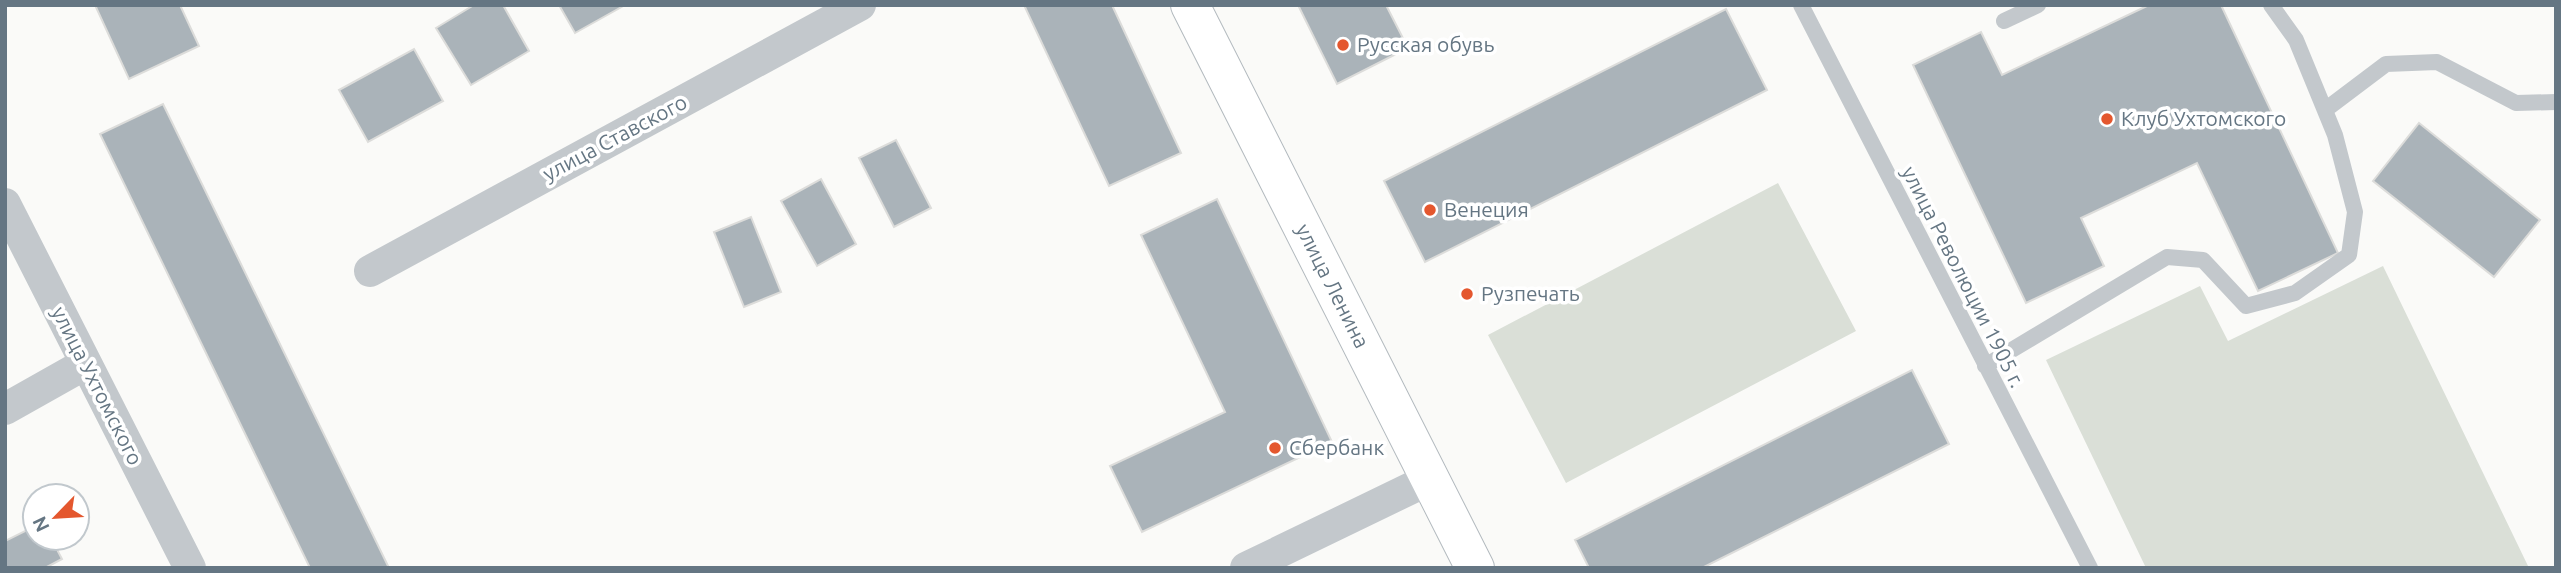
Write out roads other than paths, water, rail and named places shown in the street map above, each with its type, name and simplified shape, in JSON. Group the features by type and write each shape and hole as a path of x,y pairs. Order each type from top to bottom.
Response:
{"street":[{"name":"улица Ставского","path":"370,271 860,5"},
{"name":"улица Ленина","path":"1190,5 1475,568"},
{"name":"улица Ухтомского","path":"5,204 190,568"},
{"path":"5,409 85,364"},
{"path":"1246,568 1430,479"}],"lane":[{"name":"улица Революции 1905 г.","path":"1801,5 2090,568"},
{"path":"2004,21 2038,5"},
{"path":"1985,366 2167,257 2203,260 2246,306 2295,293 2349,255 2355,212 2335,135 2296,40 2271,5"},
{"path":"2325,110 2386,64 2437,62 2516,103 2556,102"}],"place":[{"name":"Русская обувь","path":"1343,45"},
{"name":"Клуб Ухтомского","path":"2107,119"},
{"name":"Венеция","path":"1430,210"},
{"name":"Рузпечать","path":"1467,294"},
{"name":"Сбербанк","path":"1275,448"}]}
